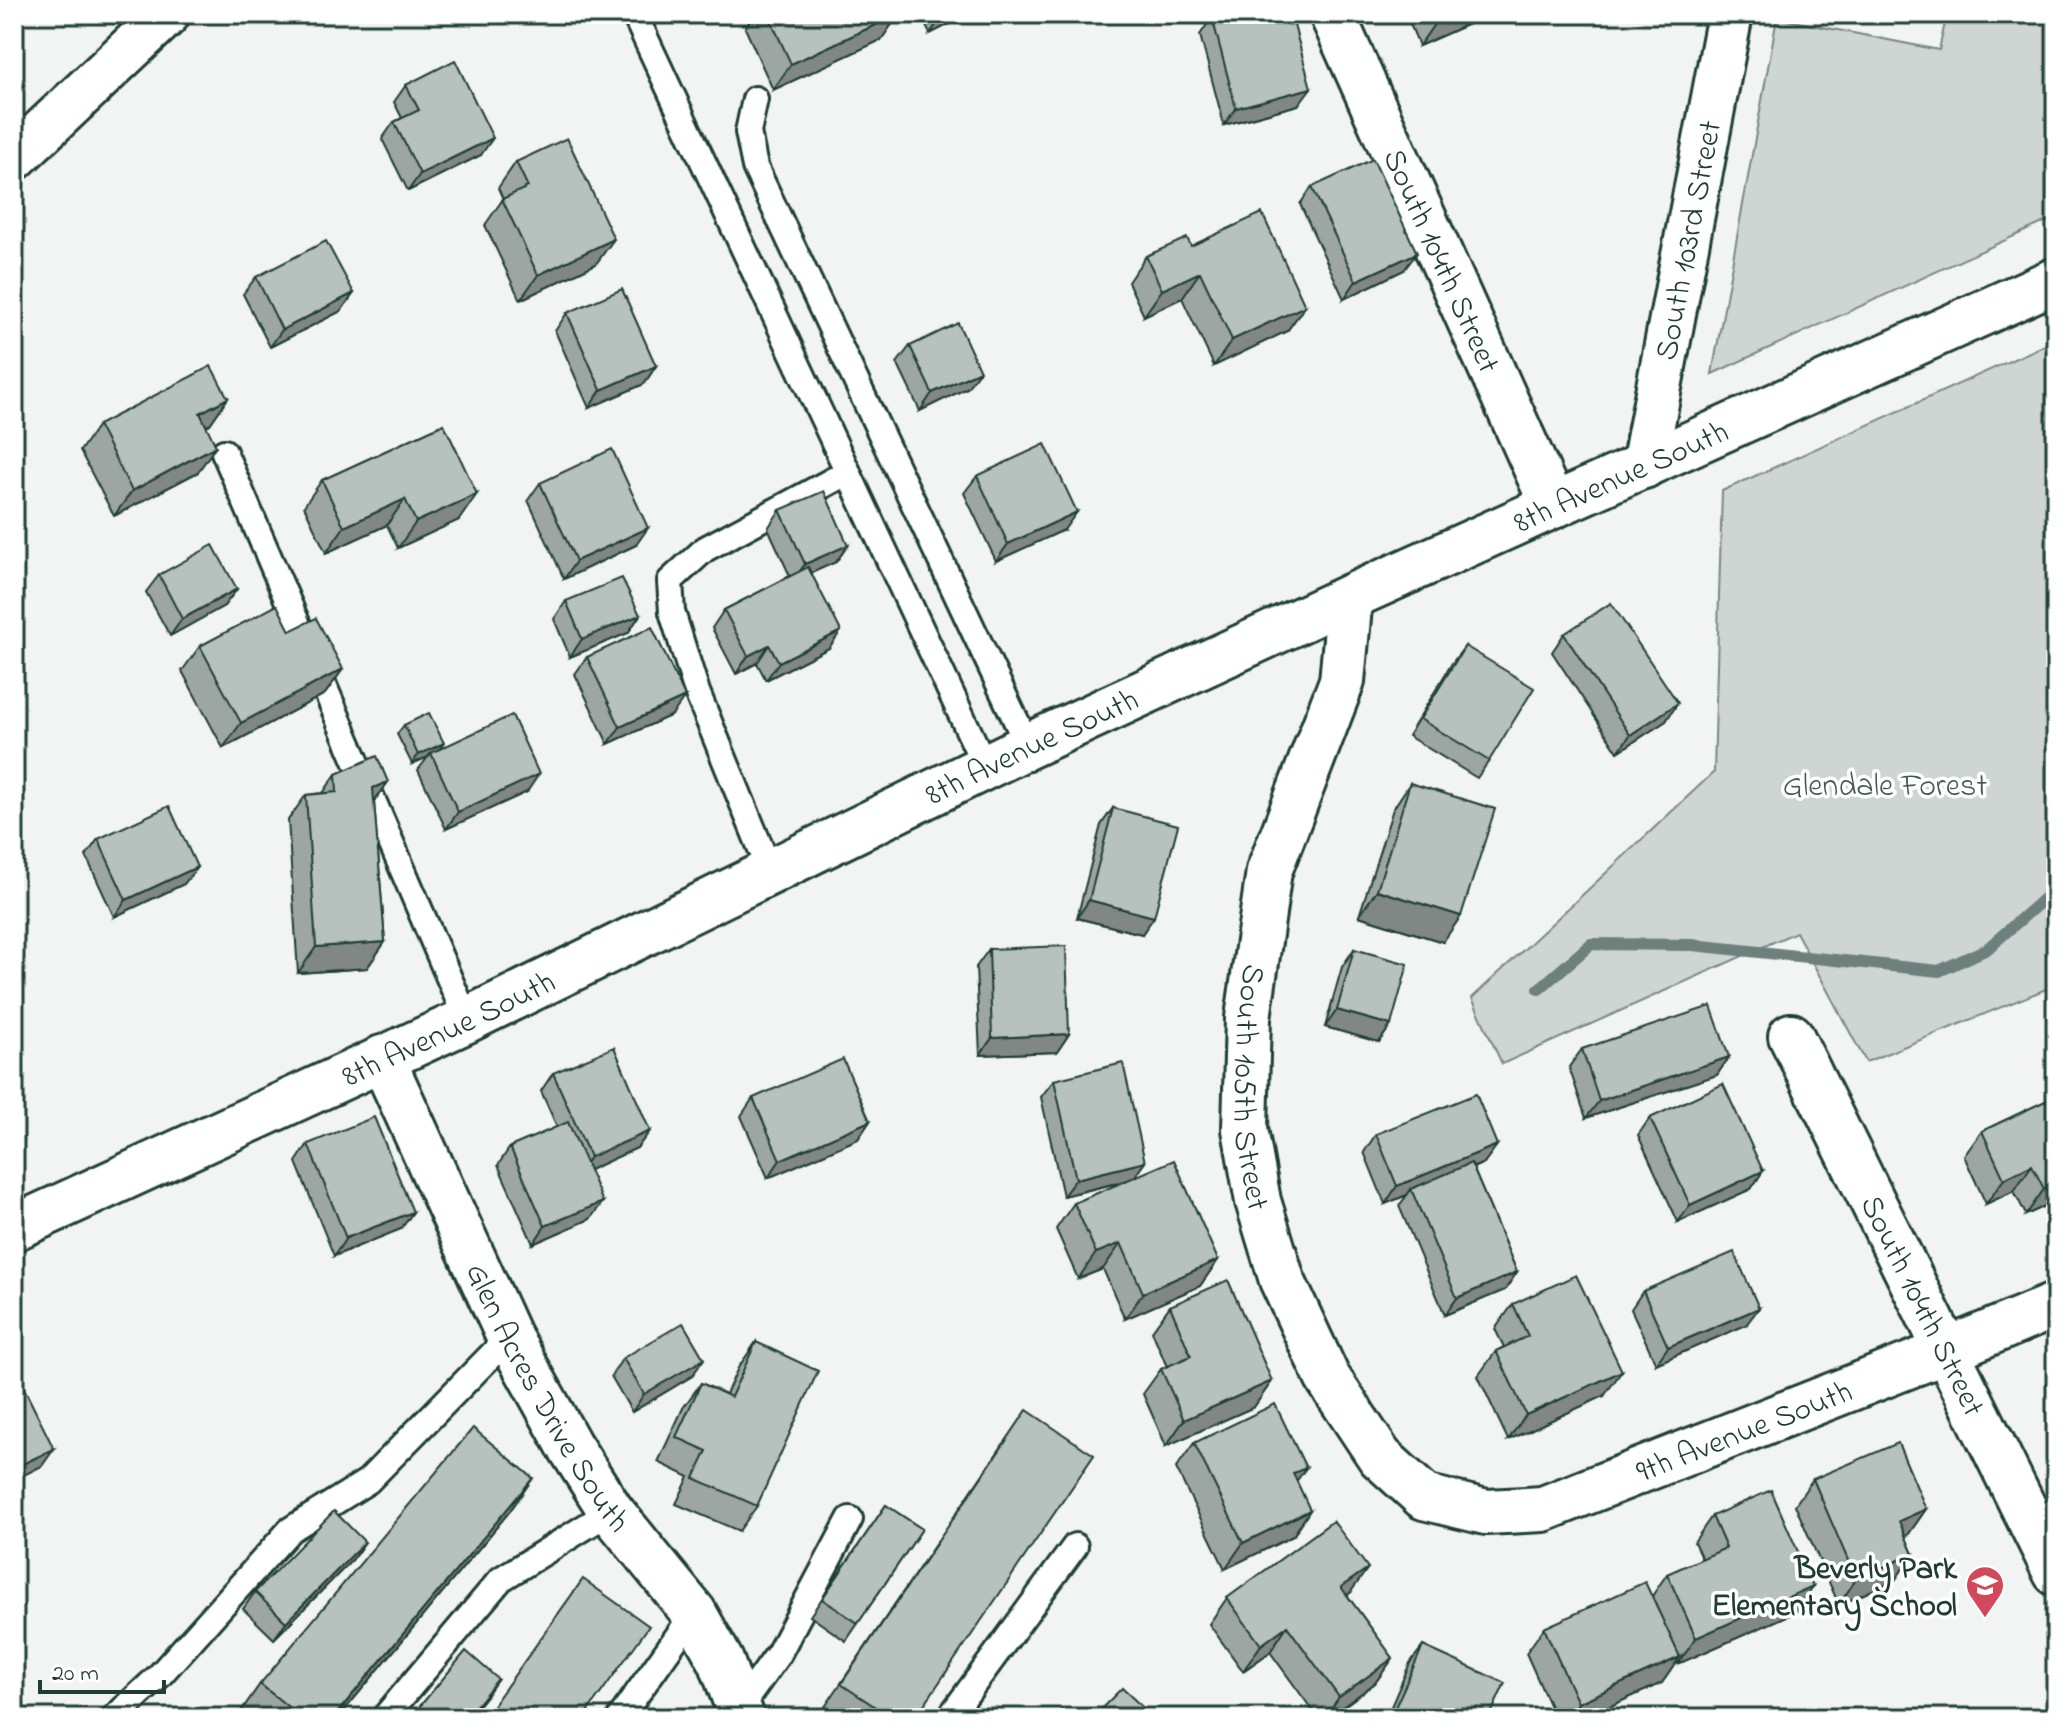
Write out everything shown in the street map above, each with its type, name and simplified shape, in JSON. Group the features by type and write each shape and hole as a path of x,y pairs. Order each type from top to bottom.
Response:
{"main road":[{"path":"14,158 167,14"},
{"name":"South 104th Street","path":"1332,14 1553,506"},
{"name":"South 103rd Street","path":"1644,466 1730,14"},
{"name":"8th Avenue South","path":"14,1228 467,1020 1028,746 1350,597 2056,280"},
{"name":"South 105th Street","path":"1350,597 1342,681 1269,871 1248,1018 1245,1129 1258,1201 1282,1280 1327,1377 1380,1457 1424,1497"},
{"name":"South 104th Street","path":"1791,1036 2056,1573"},
{"name":"Glen Acres Drive South","path":"382,1058 509,1337 569,1445 611,1511 694,1613 721,1661 741,1714"},
{"name":"9th Avenue South","path":"1424,1497 1486,1512 1543,1509 2056,1305"}],"lane":[{"path":"638,22 985,766"},
{"path":"755,99 748,132 755,167 1028,746"},
{"path":"224,452 467,1020"},
{"path":"770,871 697,692 672,612 670,581 705,549 848,472"},
{"path":"114,1718 169,1665 290,1530 368,1481 509,1337"},
{"path":"384,1718 501,1579 611,1511"},
{"path":"741,1714 779,1653 850,1519"},
{"path":"949,1718 1075,1546"},
{"path":"620,1718 694,1613"}],"green space":[{"path":"1947,14 2056,14 2056,217 1712,374 1777,18 1939,50"},
{"name":"Glendale Forest","path":"2056,340 2056,985 1866,1062 1796,932 1502,1064 1472,998 1714,772 1722,491"}],"building":[{"path":"768,14 899,14 791,64"},
{"path":"1225,14 1291,14 1311,88 1236,108 1212,17"},
{"path":"1434,14 1451,14 1437,20"},
{"path":"455,60 493,138 420,174 394,122 419,110 406,85"},
{"path":"567,138 614,239 538,275 502,199 528,187 516,162"},
{"path":"1373,159 1417,253 1356,281 1312,187"},
{"path":"1262,213 1305,306 1232,340 1200,272 1162,290 1146,256 1187,238 1191,246"},
{"path":"326,241 354,293 282,330 256,277"},
{"path":"622,289 656,366 601,390 567,313"},
{"path":"958,323 980,371 932,393 910,346"},
{"path":"211,366 228,398 200,413 216,446 132,491 98,425"},
{"path":"444,424 477,494 416,522 405,499 344,527 322,480"},
{"path":"1045,444 1077,512 1008,544 977,476"},
{"path":"612,449 648,528 576,561 540,483"},
{"path":"824,491 848,545 805,564 780,510"},
{"path":"213,545 237,589 182,619 159,575"},
{"path":"808,567 841,631 779,662 769,645 748,656 724,610"},
{"path":"622,578 640,615 582,639 566,601"},
{"path":"1611,603 1678,703 1630,735 1564,634"},
{"path":"277,605 290,631 316,618 343,669 241,723 200,646"},
{"path":"652,627 685,697 620,727 587,657"},
{"path":"1465,646 1534,688 1489,761 1420,719"},
{"path":"429,713 444,743 418,755 404,725"},
{"path":"512,715 539,774 458,812 431,753"},
{"path":"377,756 388,782 373,788 385,942 316,947 306,795 337,792 336,774"},
{"path":"1410,783 1495,809 1461,916 1377,890"},
{"path":"169,806 197,867 126,900 98,839"},
{"path":"1113,808 1178,825 1154,917 1089,900"},
{"path":"1066,946 1069,1034 992,1038 989,949"},
{"path":"1354,949 1408,964 1391,1025 1337,1010"},
{"path":"1711,1006 1729,1057 1599,1101 1582,1049"},
{"path":"614,1047 650,1131 590,1157 553,1073"},
{"path":"843,1059 870,1121 780,1160 753,1098"},
{"path":"1123,1063 1145,1162 1076,1179 1054,1080"},
{"path":"1723,1084 1763,1171 1690,1205 1650,1118"},
{"path":"1476,1094 1497,1145 1397,1186 1376,1134"},
{"path":"2056,1096 2056,1184 2044,1189 2032,1165 2004,1179 1982,1131"},
{"path":"374,1117 413,1212 346,1238 308,1144"},
{"path":"568,1122 603,1202 545,1226 510,1147"},
{"path":"1174,1160 1218,1260 1143,1293 1121,1243 1096,1253 1074,1203"},
{"path":"1471,1163 1517,1272 1457,1298 1411,1189"},
{"path":"1734,1252 1759,1308 1668,1347 1643,1291"},
{"path":"1576,1275 1622,1371 1526,1415 1496,1351 1528,1336 1513,1304"},
{"path":"1228,1280 1272,1381 1184,1420 1161,1369 1191,1356 1170,1306"},
{"path":"683,1323 704,1359 644,1394 623,1358"},
{"path":"756,1342 818,1371 757,1506 694,1478 707,1451 676,1437 701,1383 731,1397"},
{"path":"18,1376 54,1449 14,1468 14,1378"},
{"path":"1275,1404 1306,1468 1293,1473 1310,1510 1243,1543 1194,1443"},
{"path":"1027,1410 1094,1455 915,1718 892,1718 841,1684"},
{"path":"473,1428 533,1478 333,1718 302,1718 260,1684"},
{"path":"1898,1443 1926,1509 1899,1521 1913,1554 1856,1579 1813,1479"},
{"path":"1771,1490 1813,1586 1696,1638 1667,1574 1726,1548 1712,1516"},
{"path":"886,1505 922,1529 858,1623 822,1599"},
{"path":"334,1511 365,1542 286,1622 255,1592"},
{"path":"1333,1521 1368,1568 1341,1587 1393,1658 1339,1697 1287,1626 1261,1645 1227,1598"},
{"path":"583,1579 649,1626 583,1718 484,1718"},
{"path":"1645,1582 1680,1657 1578,1703 1544,1628"},
{"path":"1423,1646 1505,1683 1489,1718 1400,1718 1392,1714"},
{"path":"466,1651 498,1679 466,1718 410,1718"},
{"path":"1122,1688 1154,1718 1092,1718"},
{"path":"1062,1709 1072,1718 1053,1718"}],"waterway":[{"path":"1539,989 1591,944 1693,945 1939,971 1987,949 2056,888"}],"place":[{"name":"Beverly Park Elementary School","path":"1985,1619"}]}
